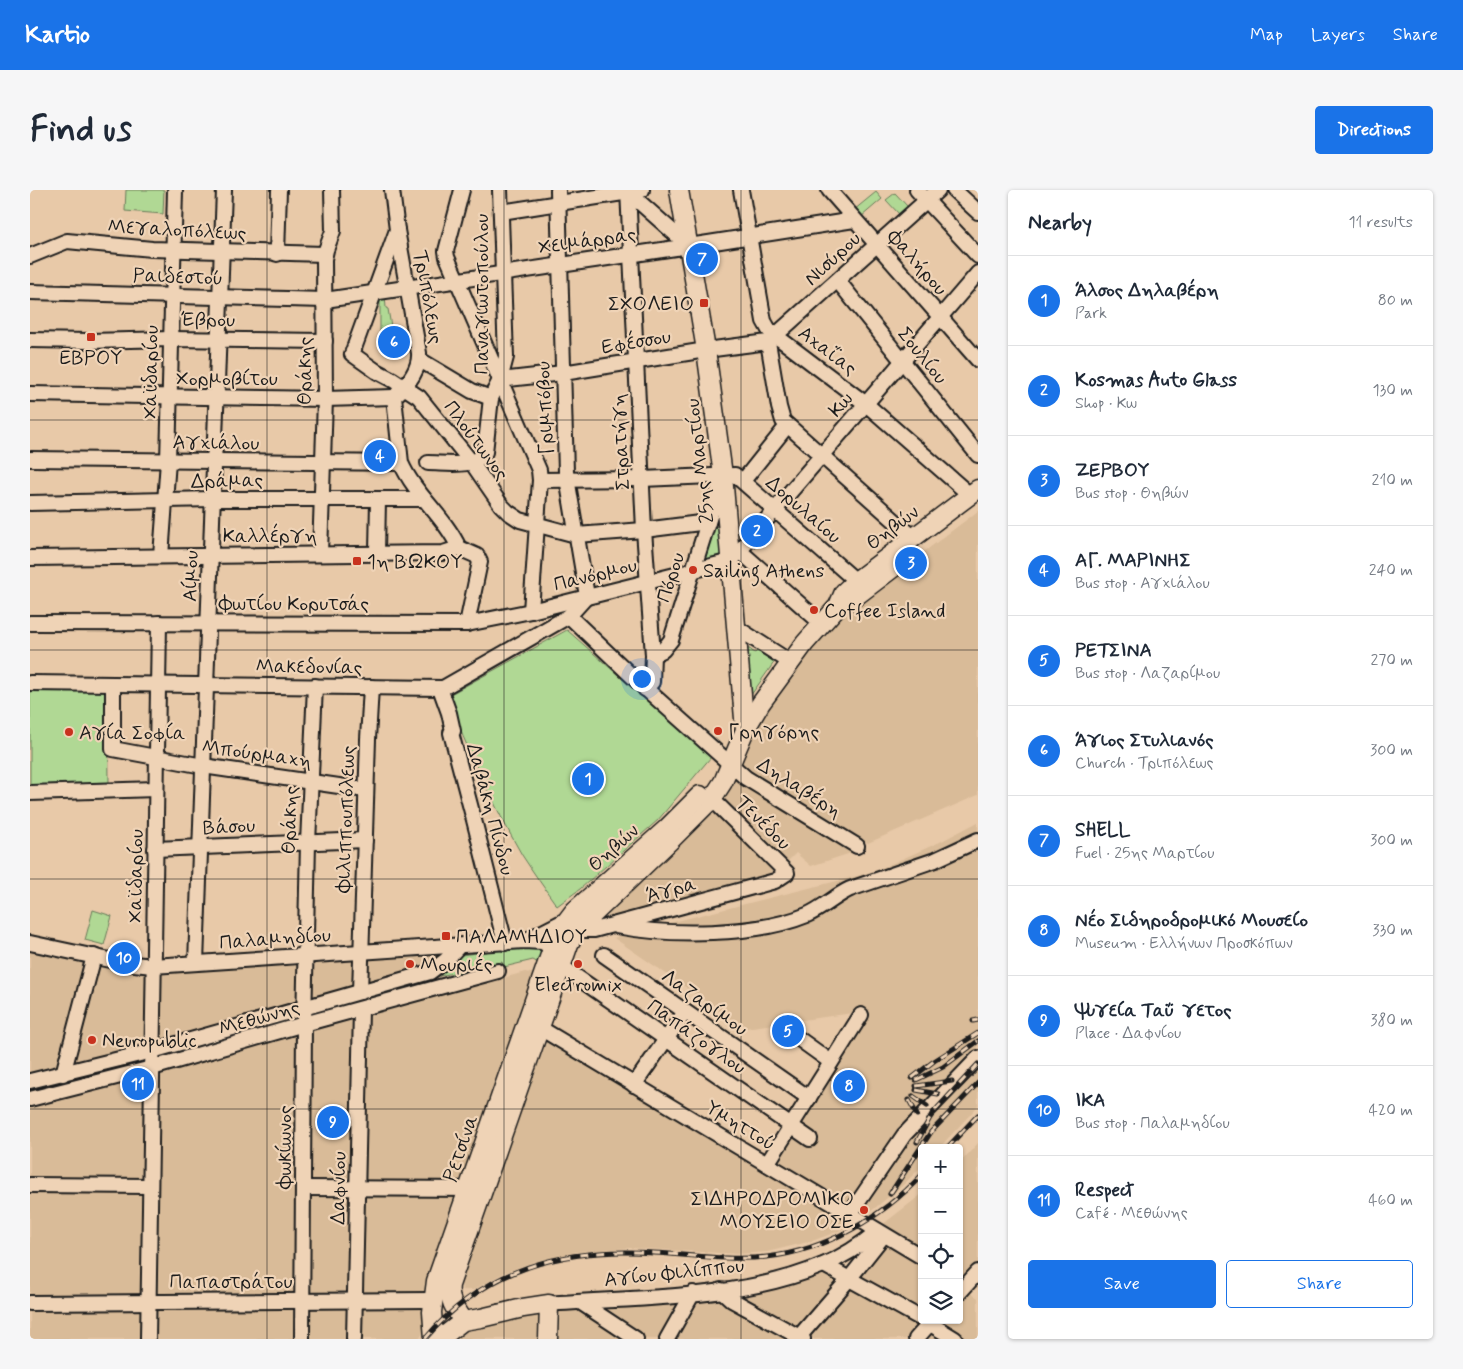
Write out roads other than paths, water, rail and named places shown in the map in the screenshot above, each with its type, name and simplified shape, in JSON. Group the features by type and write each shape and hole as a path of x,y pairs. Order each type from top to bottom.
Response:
{"main road":[{"name":"25ης Μαρτίου","path":"679,190 690,246 736,556 737,628 745,730"},
{"name":"Θηβών","path":"838,606 844,592 856,581 913,537 975,496"},
{"name":"Θηβών","path":"543,974 560,955 558,932 572,924 671,840 712,798 723,782 745,730 761,702 821,623 838,606 852,600 918,548 975,496"},
{"name":"Θηβών","path":"572,924 574,911 666,829 700,796 715,776 730,764"},
{"name":"Ρετσίνα","path":"434,1339 432,1300 436,1281 476,1189 540,1028 560,955"},
{"name":"Ρετσίνα","path":"463,1321 452,1304 450,1285 476,1189 543,974"},
{"name":"Αγίου Φιλίππου","path":"463,1321 549,1304"},
{"path":"548,1339 549,1304"},
{"path":"440,1339 463,1321"}],"street":[{"name":"Χαϊδαρίου","path":"161,556 168,461 176,190"},
{"name":"Αίμου","path":"196,963 224,190"},
{"path":"277,254 279,190"},
{"name":"Θράκης","path":"320,554 325,399 324,254 333,231 332,190"},
{"name":"Τριπόλεως","path":"392,190 397,230 420,360 472,391 491,398"},
{"path":"428,463 472,463 482,457 485,452 491,398 500,380 447,257 446,251 462,190"},
{"name":"Παναγιωτοπούλου","path":"500,190 506,357 500,380 535,460 540,480 531,611"},
{"path":"501,212 558,197 642,190"},
{"name":"Αχαΐας","path":"741,190 764,321 770,330 772,339 866,404 975,496"},
{"name":"Φαλήρου","path":"829,190 978,360"},
{"name":"Νισύρου","path":"772,339 838,281 876,244 921,195 938,190"},
{"path":"954,190 978,212"},
{"path":"628,191 690,246"},
{"name":"Στρατήγη","path":"628,191 644,530 653,655 652,682 645,689"},
{"path":"921,195 978,256"},
{"name":"Γριμπόβου","path":"558,197 567,480 582,535 587,596"},
{"name":"Χειμάρρας","path":"325,300 854,220"},
{"path":"376,292 397,230"},
{"name":"Μεγαλοπόλεως","path":"30,256 67,241 129,248 324,254"},
{"name":"Κω","path":"736,556 978,273"},
{"name":"Σουλίου","path":"838,281 978,455"},
{"name":"Ραιδεστού","path":"30,292 325,300"},
{"name":"Πλούτωνος","path":"376,292 352,354 419,397 472,463 508,512 520,520 582,535 708,522"},
{"name":"Έβρου","path":"30,340 89,341 171,338 325,341"},
{"path":"772,339 780,414 787,426 913,537"},
{"name":"Εφέσσου","path":"500,380 563,373 772,339"},
{"path":"420,360 405,387 394,397 401,463 424,499 452,534 459,548 477,556 480,562 480,570 467,624"},
{"name":"Χορμοβίτου","path":"30,394 170,398 325,399 394,397"},
{"path":"743,481 787,426"},
{"name":"Αγχιάλου","path":"30,460 401,463"},
{"name":"Πόρου","path":"653,655 663,650 671,640 723,475"},
{"name":"Δορυλαίου","path":"540,480 642,479 734,475 856,581"},
{"name":"Δράμας","path":"30,503 321,498 424,499"},
{"path":"377,554 378,499"},
{"name":"Καλλέργη","path":"30,558 443,553 459,548"},
{"path":"736,556 821,623"},
{"name":"Πανόρμου","path":"467,624 531,611 693,570 736,556"},
{"path":"569,616 587,596"},
{"name":"Μακεδονίας","path":"30,683 443,688 569,616"},
{"name":"Δηλαβέρη","path":"569,616 645,689 753,783 857,846"},
{"name":"Φωτίου Κορυτσάς","path":"30,623 467,624"},
{"name":"Χαϊδαρίου","path":"148,1339 159,623"},
{"path":"737,628 790,662"},
{"name":"Μπούρμαχη","path":"113,684 113,748 203,766 366,790"},
{"name":"Θράκης","path":"306,956 308,842 316,686"},
{"name":"Φιλιππουπόλεως","path":"360,952 371,687"},
{"name":"Δαβάκη Πίνδου","path":"440,688 452,723 453,731 451,733 505,943"},
{"path":"30,793 156,789"},
{"name":"Τενέδου","path":"712,798 787,874"},
{"name":"Βάσου","path":"155,849 365,840"},
{"path":"613,926 657,932 693,932 747,929 795,920 821,908 850,889 935,860 978,840"},
{"name":"Άγρα","path":"572,924 590,931 613,926 775,881 787,874"},
{"name":"Παλαμηδίου","path":"524,941 572,924"},
{"name":"Παλαμηδίου","path":"30,942 124,963 154,966 524,941 542,942 560,955"},
{"name":"Μεθώνης","path":"30,1082 430,972 446,960 459,946"},
{"path":"360,952 360,992"},
{"name":"Παπάζογλου","path":"560,955 666,1038 810,1139"},
{"name":"Λαζαρίμου","path":"604,955 809,1098"},
{"path":"63,1074 94,956"},
{"name":"Φωκίωνος","path":"302,1339 306,956"},
{"name":"Μεθώνης","path":"30,1099 152,1068 498,971"},
{"name":"Δαφνίου","path":"354,1339 361,1009"},
{"path":"634,1085 685,1012"},
{"path":"767,1164 861,1015"},
{"name":"Υμηττού","path":"540,1028 918,1255"},
{"path":"788,1031 831,1062"},
{"path":"850,1214 904,1134 978,1058"},
{"path":"30,1185 150,1186"},
{"path":"304,1188 476,1189"},
{"path":"721,1290 732,1300 800,1338 849,1279 881,1233"},
{"name":"Αγίου Φιλίππου","path":"549,1304 693,1293 772,1282 824,1265 881,1233"},
{"path":"824,1265 918,1316"},
{"path":"966,1287 978,1272"},
{"path":"667,1339 693,1293"},
{"name":"Παπαστράτου","path":"30,1303 432,1300"},
{"path":"580,1302 636,1339"},
{"path":"916,1339 925,1324"},
{"path":"932,1324 955,1339"}],"railway":[{"path":"973,1021 978,1020"},
{"path":"912,1078 934,1061 978,1033"},
{"path":"916,1080 943,1067 978,1041"},
{"path":"917,1142 932,1114 978,1064"},
{"path":"916,1086 952,1081"},
{"path":"890,1194 931,1132 978,1083"},
{"path":"916,1090 938,1094"},
{"path":"913,1096 927,1106"},
{"path":"909,1100 917,1115"},
{"path":"951,1144 978,1115"},
{"path":"425,1339 448,1315 473,1295 500,1279 528,1267 558,1259 589,1254 621,1252 739,1258 767,1257 789,1253 811,1247 852,1230 889,1205 918,1179"}],"place":[{"name":"SHELL","path":"702,259"},
{"name":"ΣΧΟΛΕΙΟ","path":"704,303"},
{"name":"ΕΒΡΟΥ","path":"91,337"},
{"name":"Άγιος Στυλιανός","path":"394,342"},
{"name":"ΑΓ. ΜΑΡΙΝΗΣ","path":"380,456"},
{"name":"Kosmas Auto Glass","path":"757,531"},
{"name":"1η ΒΩΚΟΥ","path":"357,561"},
{"name":"ΖΕΡΒΟΥ","path":"911,563"},
{"name":"Sailing Athens","path":"693,570"},
{"name":"Coffee Island","path":"814,610"},
{"name":"Γρηγόρης","path":"718,731"},
{"name":"Αγία Σοφία","path":"69,732"},
{"name":"Άλσος Δηλαβέρη","path":"588,779"},
{"name":"ΠΑΛΑΜΗΔΙΟΥ","path":"446,936"},
{"name":"ΙΚΑ","path":"124,958"},
{"name":"Μουριές","path":"410,964"},
{"name":"Electromix","path":"578,964"},
{"name":"ΡΕΤΣΙΝΑ","path":"788,1031"},
{"name":"Neuropublic","path":"92,1040"},
{"name":"Respect","path":"138,1084"},
{"name":"Νέο Σιδηροδρομικό Μουσείο","path":"849,1086"},
{"name":"Ψυγεία Ταΰγετος","path":"333,1122"},
{"name":"ΣΙΔΗΡΟΔΡΟΜΙΚΟ ΜΟΥΣΕΙΟ ΟΣΕ","path":"864,1210"}]}
